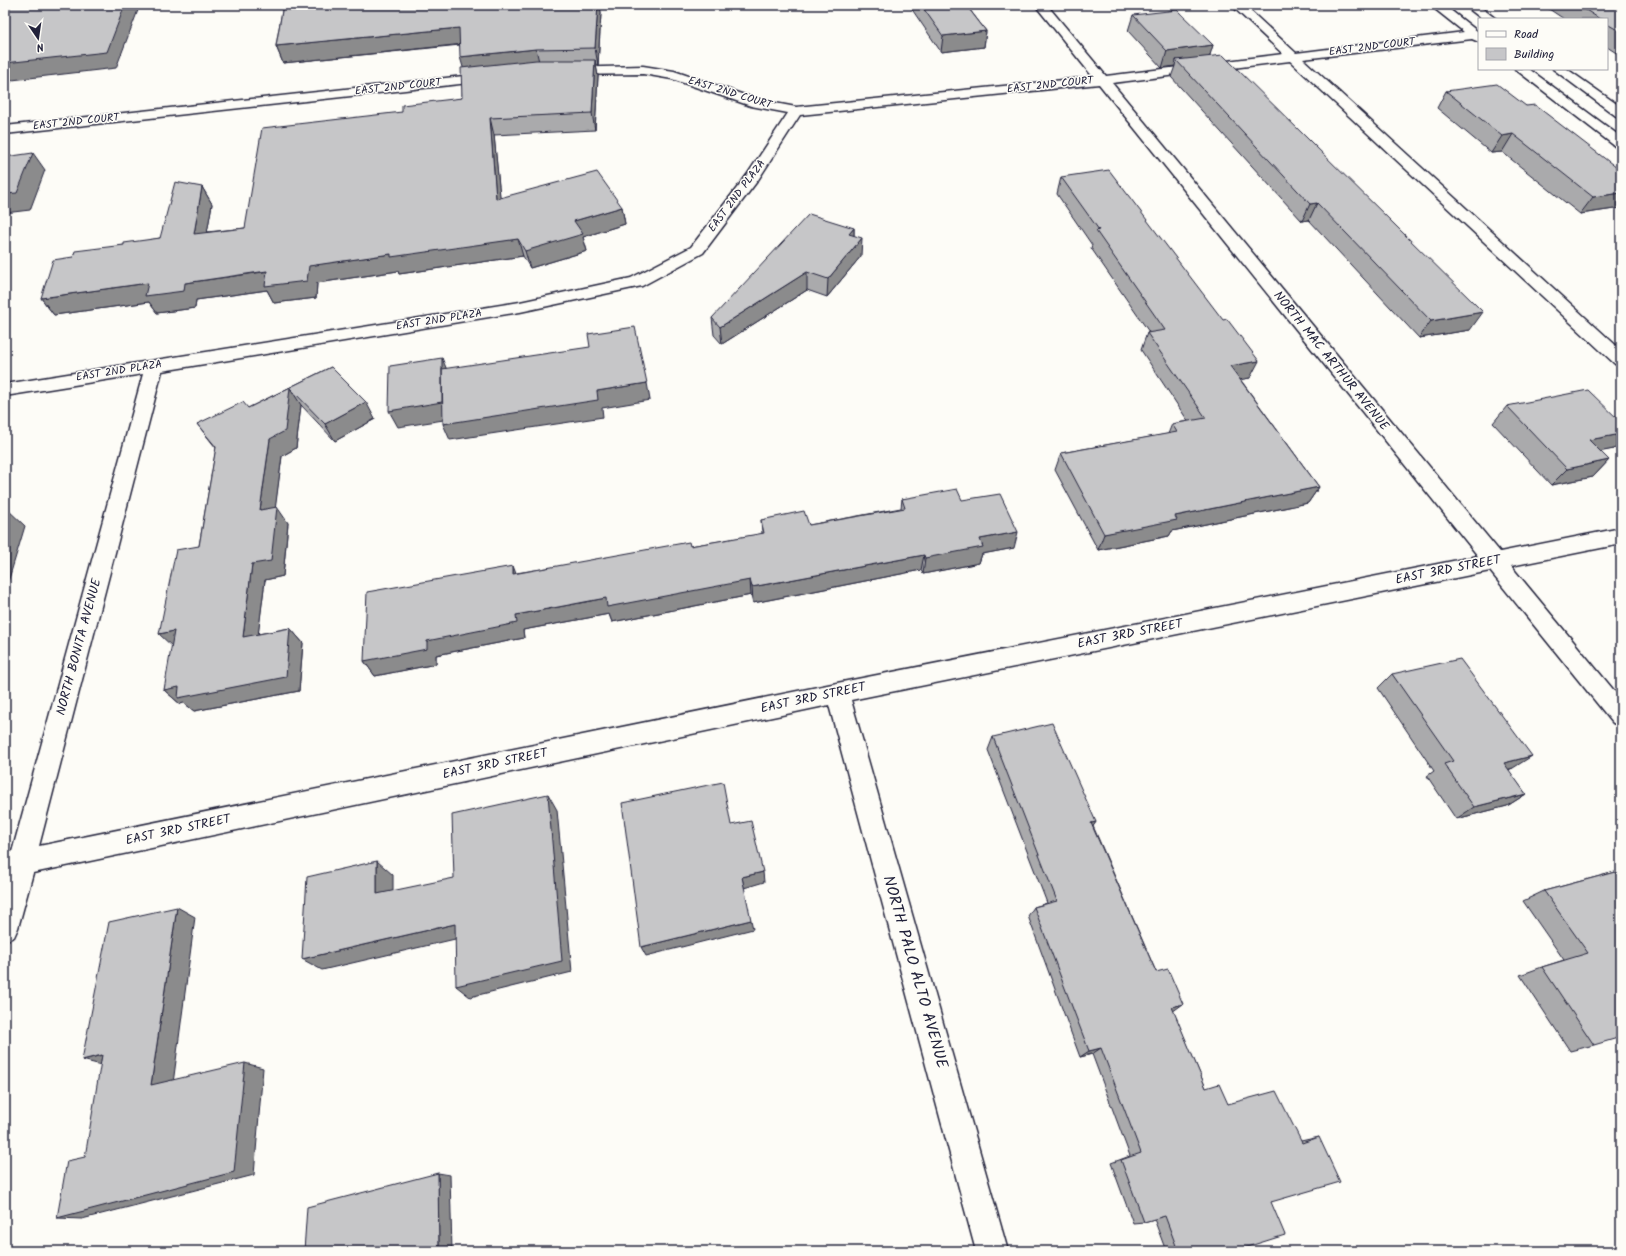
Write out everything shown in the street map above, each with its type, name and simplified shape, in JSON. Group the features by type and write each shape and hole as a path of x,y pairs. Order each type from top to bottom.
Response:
{"street":[{"name":"NORTH MAC ARTHUR AVENUE","path":"1041,5 1621,716"},
{"path":"1237,5 1621,360"},
{"path":"1436,5 1477,35"},
{"path":"1470,5 1489,18"},
{"name":"EAST 2ND COURT","path":"556,71 643,70 674,75 756,103 796,111 1102,80 1477,35"},
{"path":"1522,70 1621,144"},
{"path":"1560,70 1621,113"},
{"name":"EAST 2ND COURT","path":"5,130 500,76"},
{"name":"EAST 2ND PLAZA","path":"5,390 520,307 636,282 697,250 753,177 796,111"},
{"name":"NORTH BONITA AVENUE","path":"5,928 14,864 154,366"},
{"name":"EAST 3RD STREET","path":"14,864 837,693 1621,536"},
{"name":"NORTH PALO ALTO AVENUE","path":"837,693 992,1251"}],"building":[{"path":"5,5 125,5 107,52 5,63"},
{"path":"283,5 598,5 595,48 536,49 460,57 459,28 276,46"},
{"path":"921,5 966,5 986,31 943,36"},
{"path":"1578,5 1616,5 1621,7 1621,32 1608,25 1608,18 1598,18"},
{"path":"1177,10 1213,45 1167,51 1133,15"},
{"path":"1223,55 1483,312 1431,321 1317,203 1310,204 1176,60"},
{"path":"536,60 595,60 592,113 490,118 496,199 597,172 622,207 574,221 583,234 525,251 518,239 391,257 391,254 309,266 307,281 265,286 267,271 185,283 184,291 145,296 148,283 41,298 53,260 73,257 75,251 124,245 124,243 160,238 175,182 202,187 194,234 245,228 262,128 402,112 402,105 462,98 461,68"},
{"path":"1497,84 1526,106 1535,105 1621,171 1621,193 1593,197 1513,134 1502,136 1446,91"},
{"path":"33,153 17,193 5,194 5,157"},
{"path":"1109,170 1223,320 1227,319 1259,361 1230,366 1319,487 1175,516 1177,520 1104,534 1061,453 1177,432 1172,424 1206,418 1147,333 1165,330 1096,231 1099,230 1061,177"},
{"path":"809,214 854,228 849,234 862,238 828,279 807,272 720,327 712,318"},
{"path":"635,327 647,383 597,391 598,400 443,424 442,369 590,347 588,334"},
{"path":"442,358 442,402 389,411 390,366"},
{"path":"331,367 366,402 325,424 290,388 285,431 270,439 260,510 277,507 271,561 252,564 243,637 290,628 286,677 178,698 179,687 164,690 174,631 159,634 176,550 199,546 216,447 197,424 243,402 248,408"},
{"path":"1588,390 1621,422 1621,434 1589,440 1609,460 1567,469 1507,406"},
{"path":"957,489 962,500 1000,494 1018,532 980,539 983,547 925,558 924,555 752,587 750,580 607,607 606,598 516,615 517,623 427,641 427,649 364,661 367,592 513,566 513,574 689,542 690,546 764,533 761,520 804,511 809,525 905,508 902,499"},
{"path":"1460,659 1532,756 1504,763 1526,794 1474,807 1444,764 1453,761 1392,674"},
{"path":"1052,723 1096,822 1091,823 1156,972 1168,969 1183,1004 1172,1007 1206,1088 1219,1084 1228,1104 1276,1091 1302,1143 1319,1137 1340,1182 1271,1202 1285,1235 1234,1251 1178,1251 1165,1216 1144,1222 1121,1160 1141,1153 1101,1048 1089,1051 1034,907 1057,901 993,737"},
{"path":"723,782 731,825 751,821 763,872 742,877 751,920 641,947 622,803"},
{"path":"548,794 562,961 456,986 455,924 302,959 307,877 377,861 377,894 454,878 452,815"},
{"path":"1615,872 1621,880 1621,1037 1594,1045 1542,967 1588,953 1544,891"},
{"path":"177,907 151,1085 245,1063 234,1172 57,1218 67,1161 85,1157 102,1055 82,1060 109,922"},
{"path":"438,1173 439,1251 304,1251 307,1207"}]}
